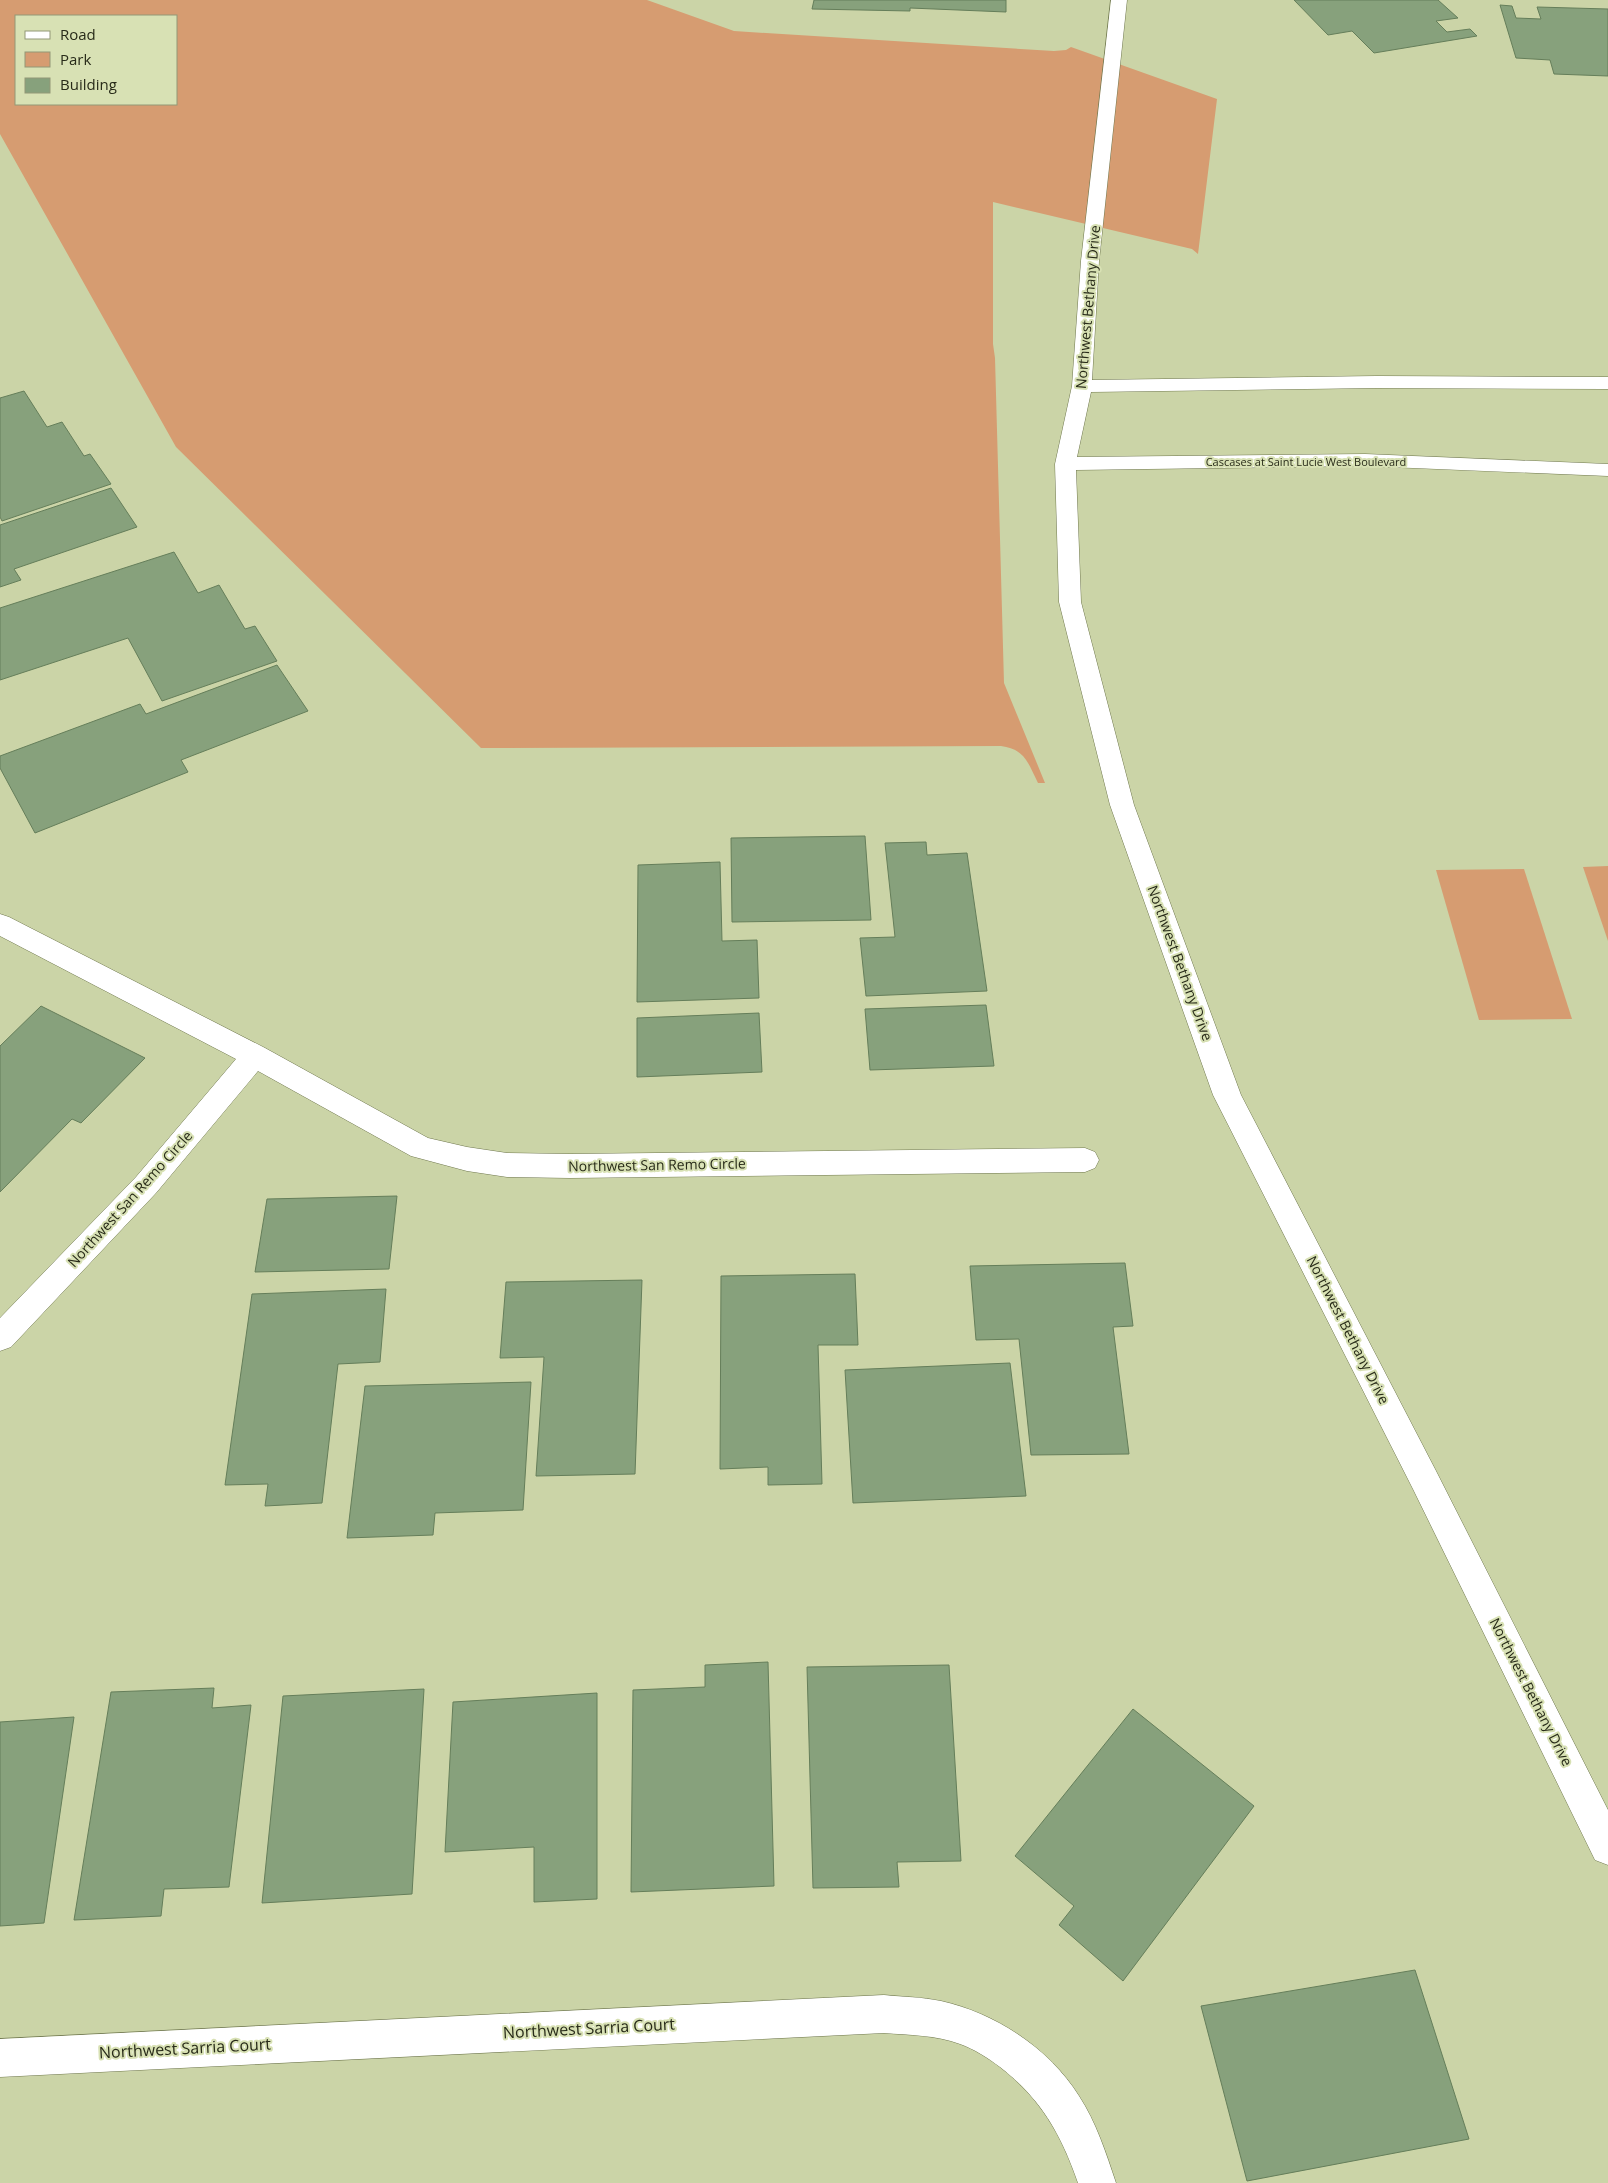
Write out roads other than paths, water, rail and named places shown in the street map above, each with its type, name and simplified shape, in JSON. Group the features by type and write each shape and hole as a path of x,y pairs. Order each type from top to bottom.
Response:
{"street":[{"name":"Northwest Bethany Drive","path":"1119,0 1090,261 1082,386 1065,464 1070,602 1122,805 1228,1095 1424,1479 1608,1847"},
{"path":"1082,386 1377,382 1608,383"},
{"name":"Cascases at Saint Lucie West Boulevard","path":"1065,464 1365,460 1608,470"},
{"name":"Northwest San Remo Circle","path":"0,924 255,1056 421,1148 467,1159 507,1165 570,1166 1085,1160"},
{"name":"Northwest San Remo Circle","path":"0,1338 146,1185 255,1056"},
{"name":"Northwest Sarria Court","path":"0,2058 884,2014 942,2020 986,2036 1026,2063 1059,2101 1086,2151 1097,2183"}]}
